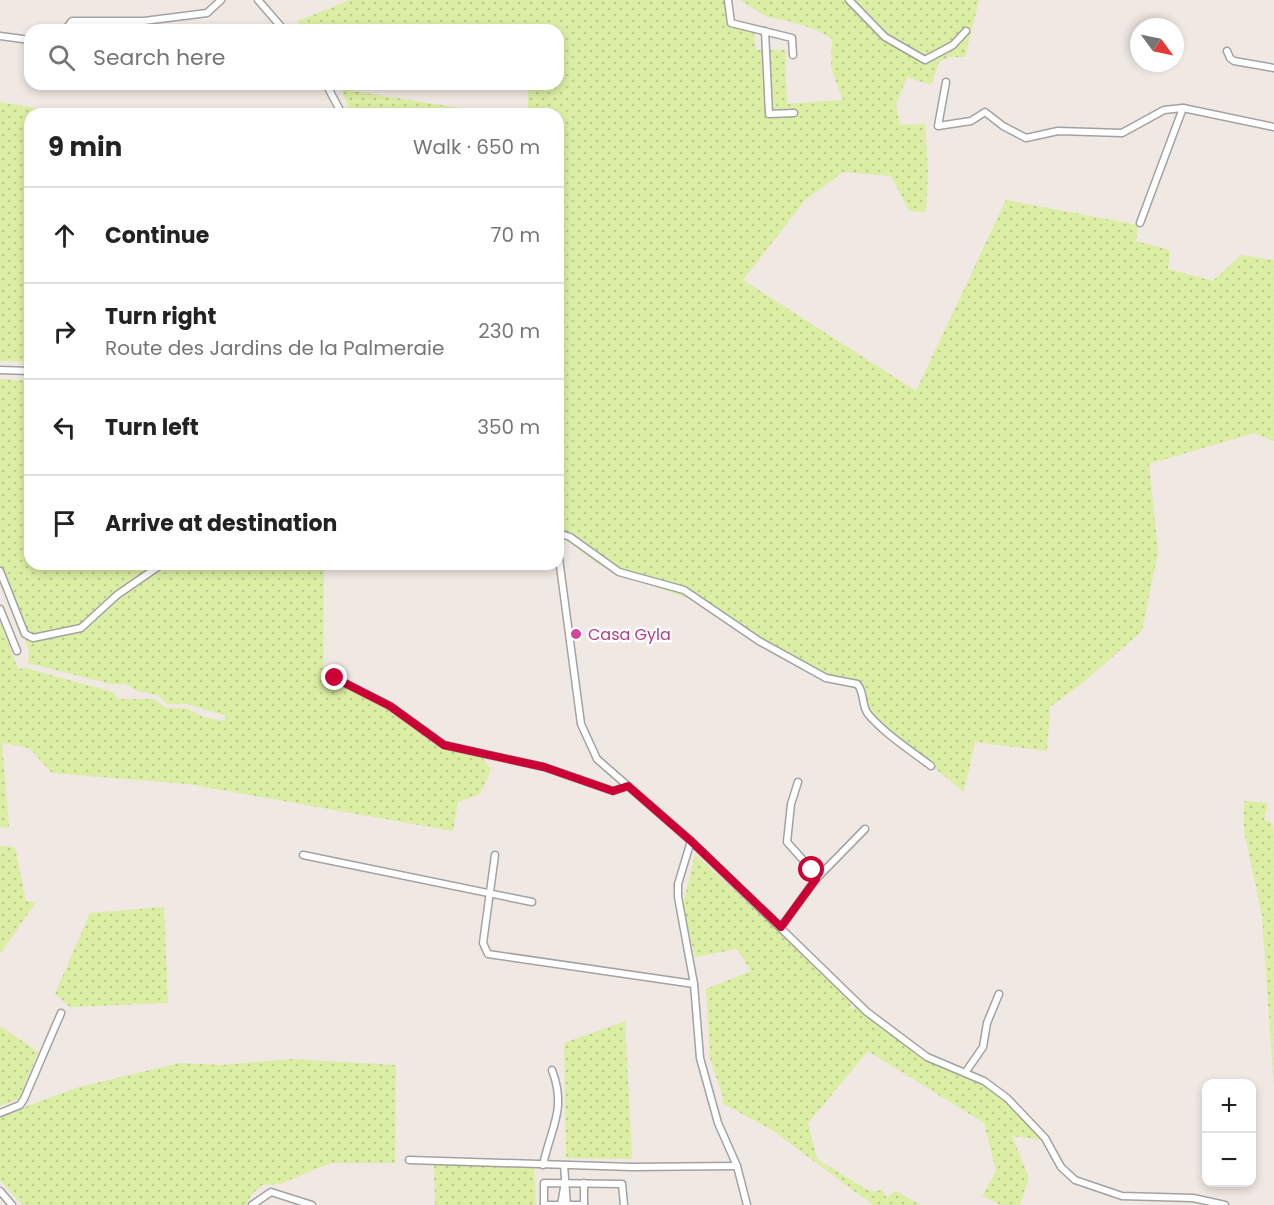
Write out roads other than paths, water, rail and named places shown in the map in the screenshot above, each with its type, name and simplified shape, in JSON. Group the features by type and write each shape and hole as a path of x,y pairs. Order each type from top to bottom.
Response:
{"street":[{"path":"70,24 72,21 144,21 207,13 221,0"},
{"path":"258,0 279,24"},
{"path":"728,0 731,23 792,38 794,55"},
{"path":"849,0 885,38 924,60 953,45 966,31"},
{"path":"765,31 769,114 794,113"},
{"path":"0,36 24,39"},
{"path":"1227,51 1234,61 1274,68"},
{"path":"946,82 937,126 971,121 985,112 1003,126 1026,138 1059,131 1122,133 1164,110 1183,108 1274,127"},
{"path":"329,90 339,108"},
{"path":"1140,223 1183,108"},
{"path":"0,370 24,372"},
{"path":"564,535 619,572 662,583 697,597 759,641 826,678 857,684 861,690 862,703 869,715 930,766"},
{"path":"0,571 24,634 33,638 81,628 117,595 153,570"},
{"path":"561,570 581,724 597,759 691,841 884,1026 927,1057 993,1087 1046,1138 1061,1167 1075,1180 1090,1188 1122,1196 1209,1200 1225,1205"},
{"path":"0,609 17,651"},
{"path":"335,678 390,706 444,745 544,767 613,791 628,786"},
{"path":"798,782 790,804 787,842 812,870 816,879"},
{"path":"781,927 816,879 865,829"},
{"path":"691,841 678,884 678,897 694,984 701,1065 718,1123 736,1166 747,1205"},
{"path":"303,855 532,902"},
{"path":"495,855 483,943 488,954 694,984"},
{"path":"965,1073 983,1047 987,1023 999,994"},
{"path":"0,1113 20,1105 24,1099 61,1013"},
{"path":"543,1165 559,1113 559,1086 552,1070"},
{"path":"410,1160 543,1165 736,1166"},
{"path":"561,1205 565,1182 564,1165"},
{"path":"565,1182 567,1205"},
{"path":"584,1183 584,1205 543,1205 544,1183 565,1182 622,1184 624,1205"},
{"path":"0,1191 12,1205"},
{"path":"252,1205 271,1192 312,1205"}],"place":[{"name":"Casa Gyla","path":"576,634"}]}
